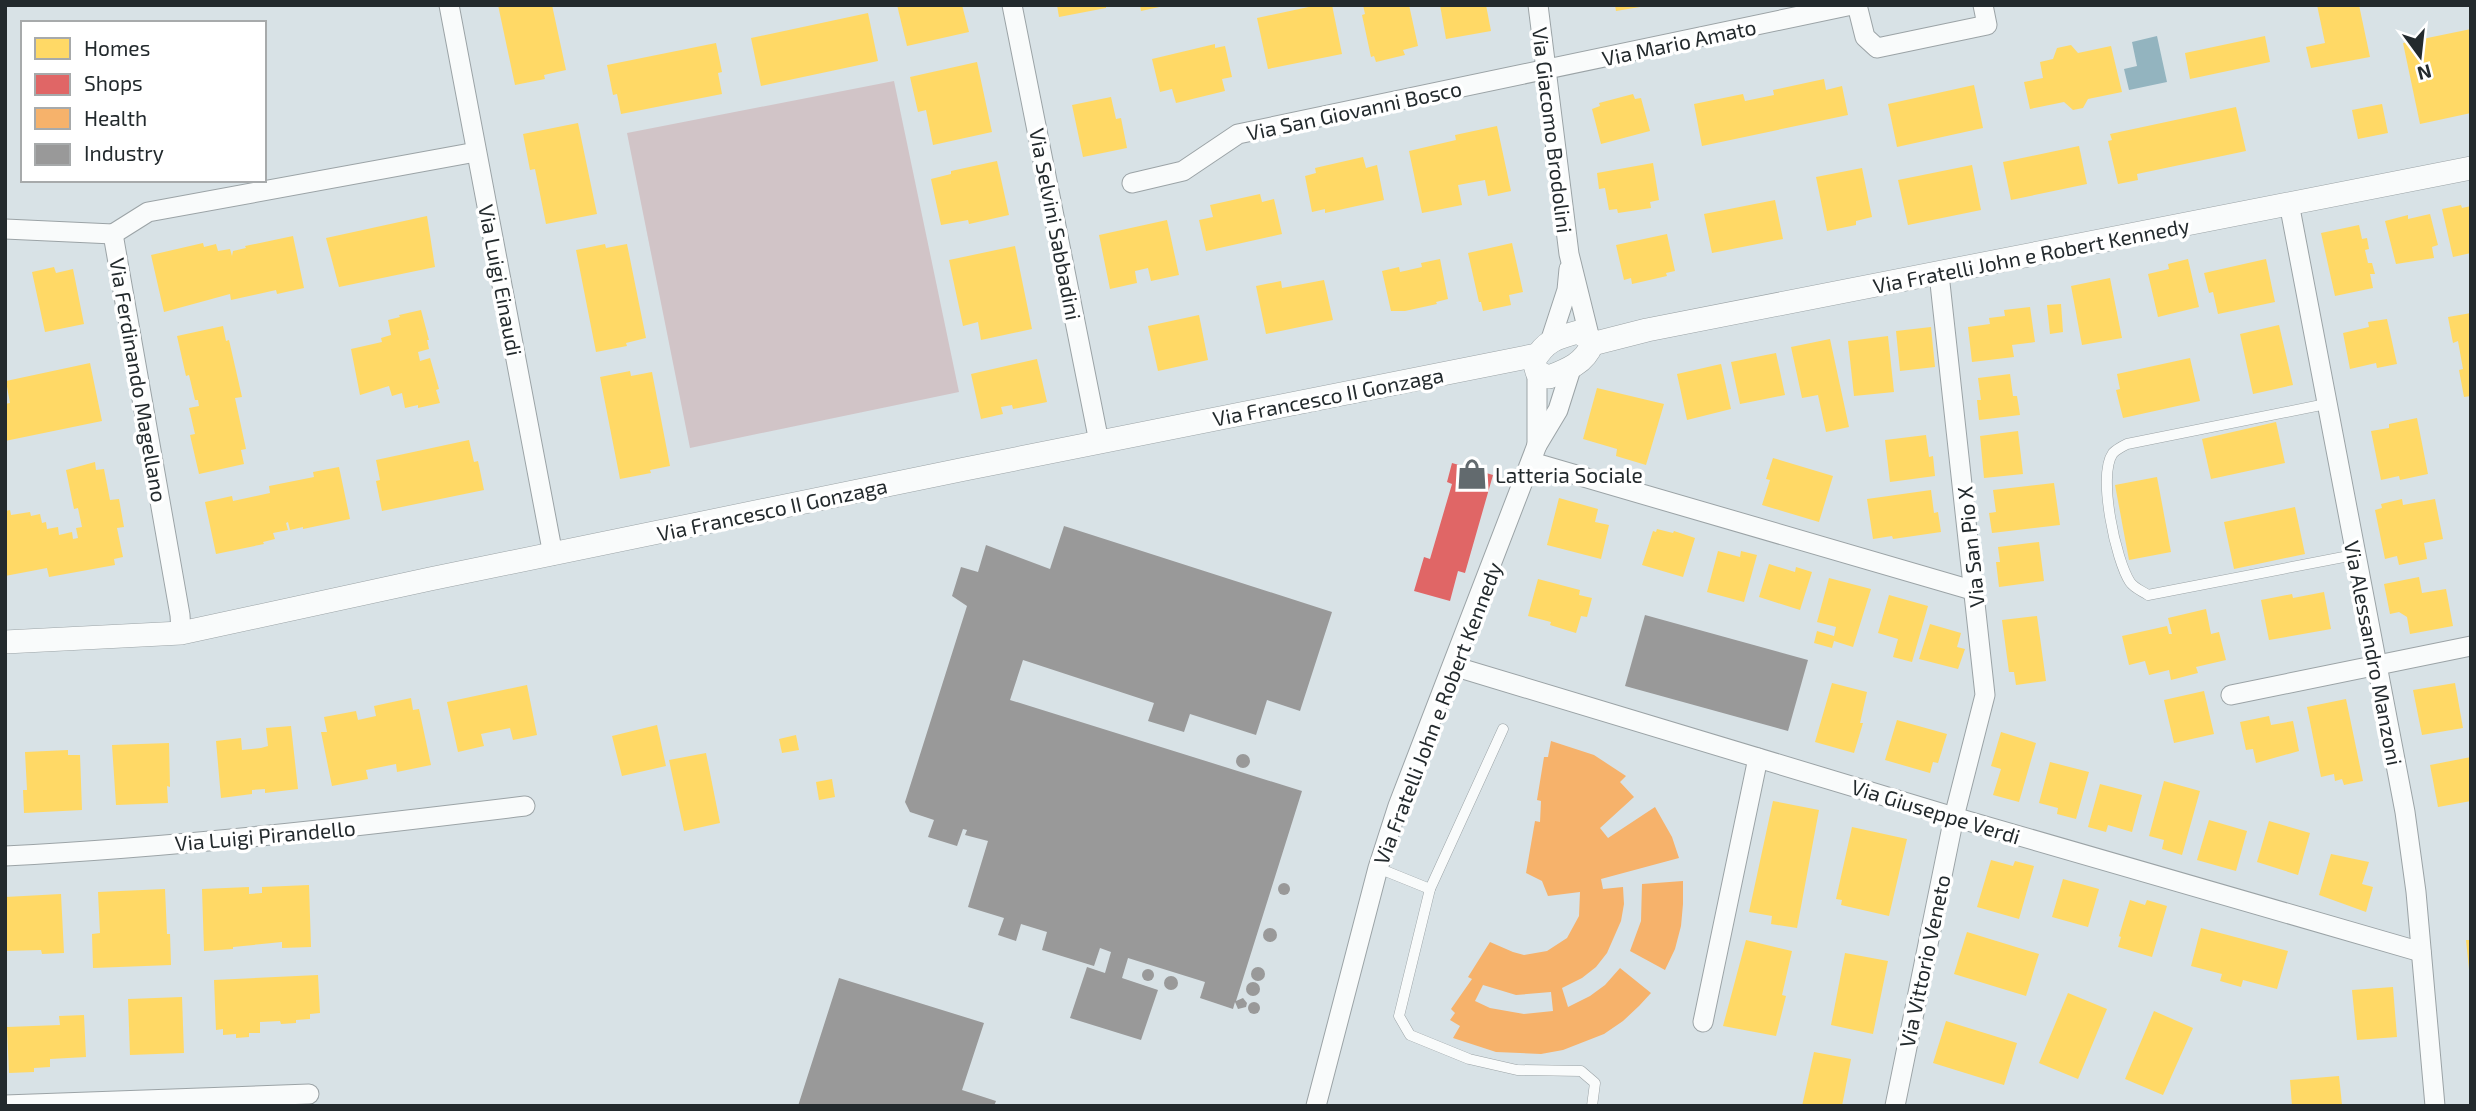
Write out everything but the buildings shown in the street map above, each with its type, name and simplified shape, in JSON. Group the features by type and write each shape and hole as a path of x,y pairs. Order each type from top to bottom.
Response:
{"street":[{"name":"Via Luigi Einaudi","path":"449,5 553,555"},
{"name":"Via Selvini Sabbadini","path":"1012,5 1099,442"},
{"name":"Via Giacomo Brodolini","path":"1538,5 1569,254"},
{"name":"Via Mario Amato","path":"1546,71 1855,5 1865,37 1877,48 1987,25 1983,5"},
{"name":"Via San Giovanni Bosco","path":"1132,183 1183,171 1238,134 1546,71"},
{"path":"113,234 148,212 476,152"},
{"name":"Via Fratelli John e Robert Kennedy","path":"1591,342 2471,168"},
{"name":"Via Alessandro Manzoni","path":"2289,204 2405,812 2435,1106"},
{"name":"Via Ferdinando Magellano","path":"5,229 113,234 178,601 181,633"},
{"path":"1569,254 1591,342 1589,352 1571,369"},
{"name":"Via Fratelli John e Robert Kennedy","path":"1535,454 1542,356 1567,290 1569,254"},
{"name":"Via San Pio X","path":"1939,274 1985,695 1954,817"},
{"name":"Via Francesco II Gonzaga","path":"5,642 181,633 430,579 1099,442 1542,356 1578,332 1591,342"},
{"name":"Via Francesco II Gonzaga","path":"1542,356 1549,377 1571,369"},
{"name":"Via Fratelli John e Robert Kennedy","path":"1316,1106 1378,868 1398,806 1535,454 1558,410 1571,369"},
{"path":"1535,454 1975,591"},
{"path":"2231,695 2471,646"},
{"name":"Via Giuseppe Verdi","path":"1453,666 1954,817 2421,952"},
{"path":"1703,1022 1758,758"},
{"name":"Via Luigi Pirandello","path":"5,856 307,832 525,806"},
{"name":"Via Vittorio Veneto","path":"1895,1106 1954,817"},
{"path":"5,1105 309,1094"}],"lane":[{"path":"2326,404 2127,443 2113,453 2107,473 2108,498 2122,565 2132,585 2148,594 2354,555"},
{"path":"1503,729 1430,889 1399,1016 1410,1035 1469,1059 1517,1070 1581,1071 1595,1083 1592,1106"},
{"path":"1378,868 1430,889"}],"shaded area":[{"path":"894,81 959,392 690,448 627,133"}],"water":[{"path":"2157,36 2167,82 2129,90 2124,69 2137,66 2132,42"}],"place":[{"name":"Latteria Sociale","path":"1472,474"}]}
